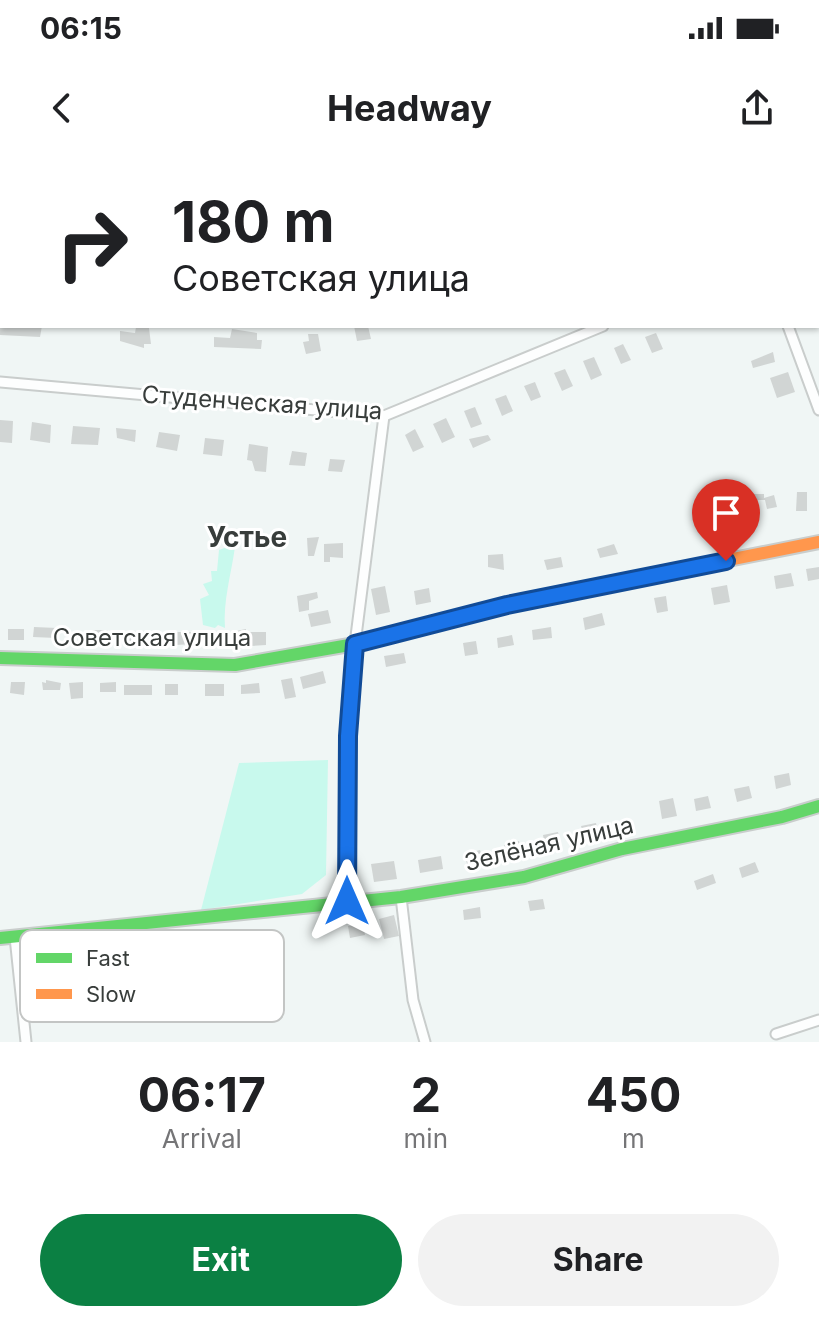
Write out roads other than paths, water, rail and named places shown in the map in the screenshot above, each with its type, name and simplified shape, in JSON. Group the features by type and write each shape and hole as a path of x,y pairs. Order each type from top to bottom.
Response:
{"street":[{"path":"281,160 295,160"},
{"name":"Студенческая улица","path":"0,382 384,416 598,328"},
{"path":"789,328 819,410"},
{"path":"347,901 348,736 355,644 384,416"},
{"name":"Советская улица","path":"0,658 235,665 355,644 507,605 819,542"},
{"name":"Зелёная улица","path":"80,930 401,897 524,877 622,849 782,817 819,806"},
{"path":"401,897 413,1000 425,1042"},
{"name":"Зелёная улица","path":"0,938 20,936"},
{"path":"15,937 20,985"},
{"path":"776,1034 819,1020"},
{"path":"24,1022 26,1042"}],"district":[{"name":"Устье","path":"247,537"}]}
